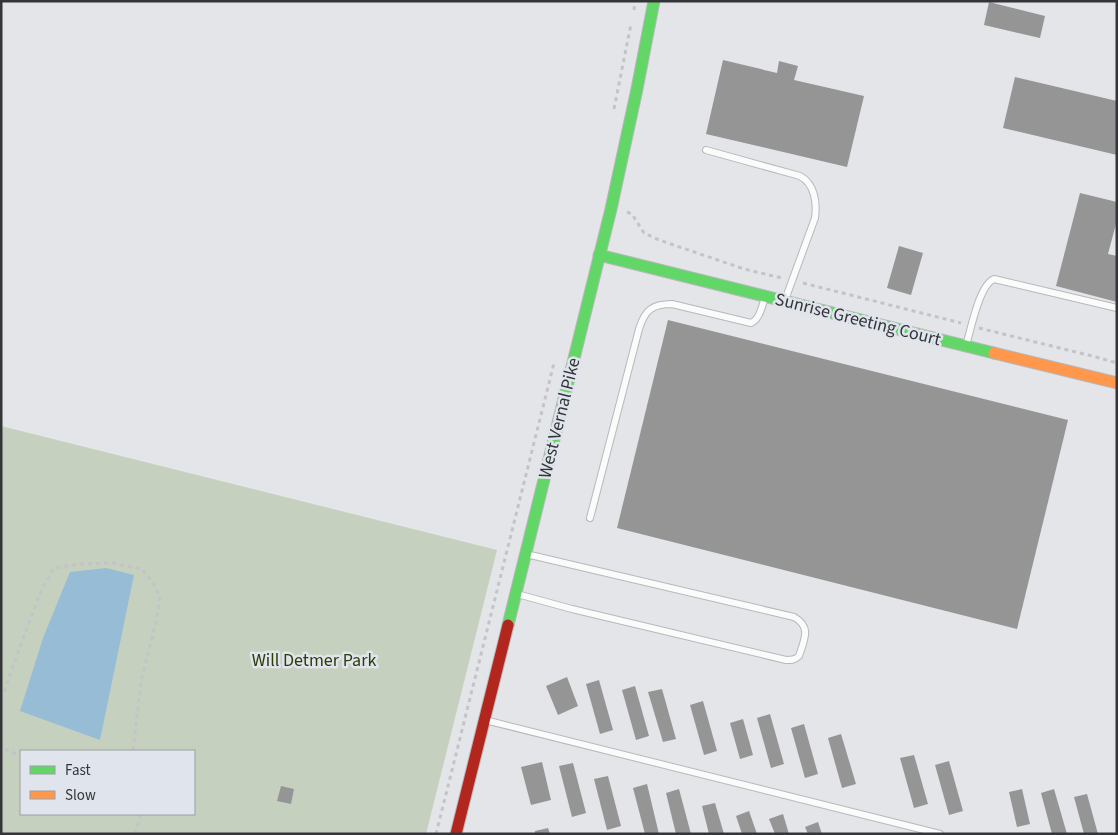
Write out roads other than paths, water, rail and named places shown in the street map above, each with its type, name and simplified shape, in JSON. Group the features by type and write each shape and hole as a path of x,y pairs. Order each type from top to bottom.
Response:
{"main road":[{"name":"West Vernal Pike","path":"456,834 625,148 654,1"},
{"name":"Sunrise Greeting Court","path":"599,255 1117,383"}],"lane":[{"path":"706,150 800,176 806,179 811,186 816,208 815,218 785,301"},
{"path":"966,346 981,294 989,281 994,280 1117,308"},
{"path":"590,518 639,328 646,313 654,306 672,304 751,323 755,322 758,318 766,296"},
{"path":"516,593 572,609 786,660 797,659 806,633 803,624 794,617 526,554"},
{"path":"484,720 940,834"}],"water":[{"path":"106,568 134,575 100,740 20,711 43,638 70,572"}],"park label":[{"name":"Will Detmer Park","path":"314,660"}]}
